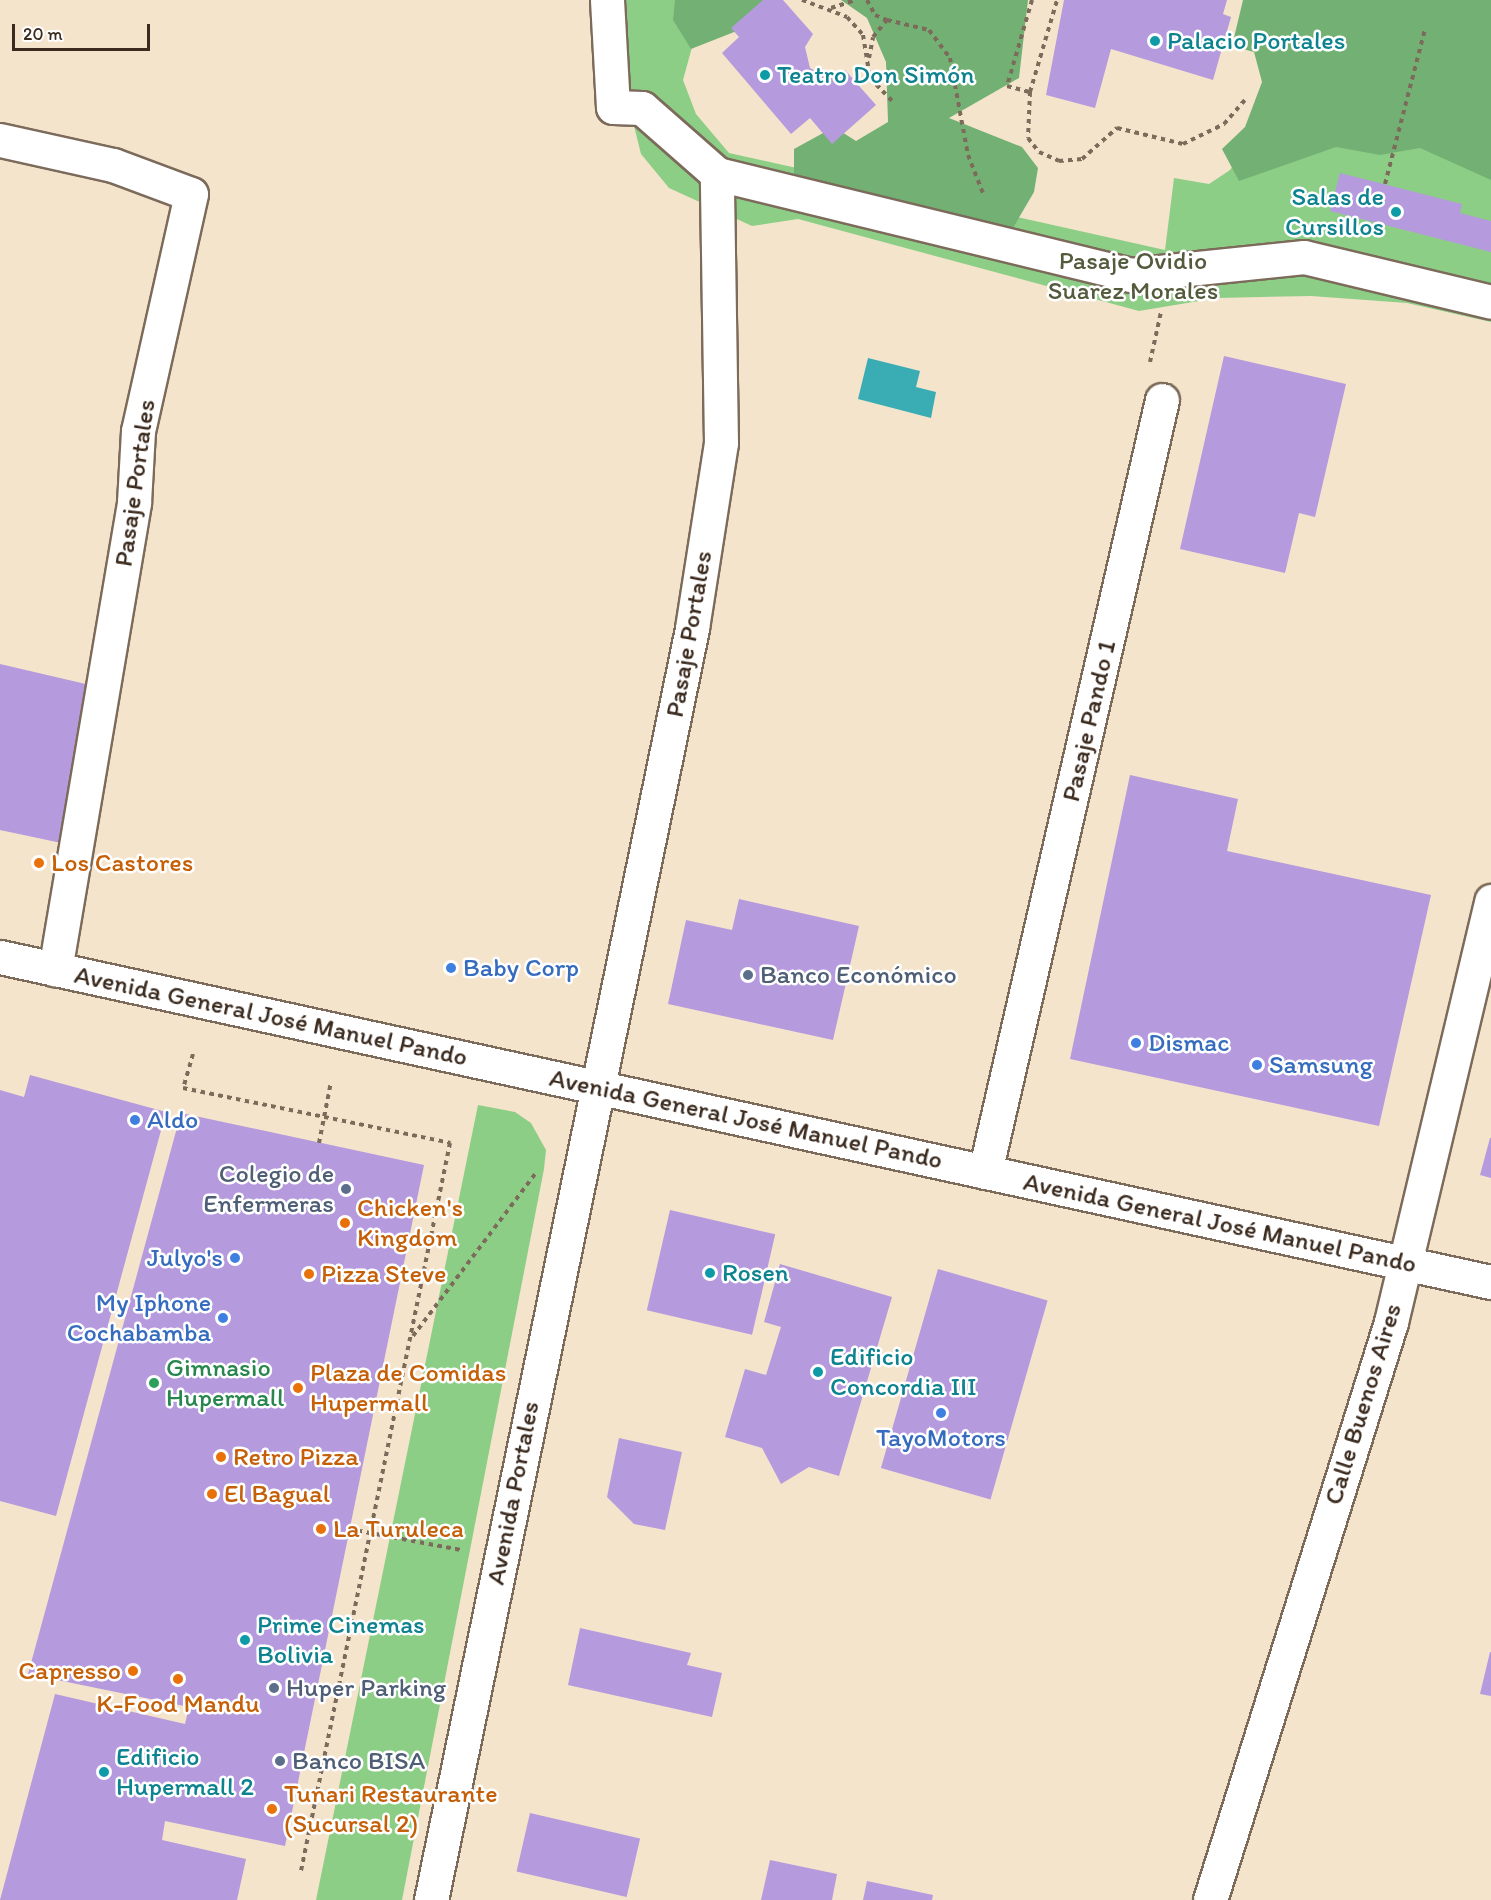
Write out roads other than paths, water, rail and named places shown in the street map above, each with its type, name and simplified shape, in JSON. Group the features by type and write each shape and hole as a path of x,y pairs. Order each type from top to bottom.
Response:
{"street":[{"path":"607,0 613,107 642,108 717,174 1130,275 1304,257 1491,302"},
{"name":"Pasaje Portales","path":"0,140 113,165 191,194 138,430 134,503 55,969"},
{"name":"Pasaje Portales","path":"596,1086 692,628 721,443 717,174"},
{"name":"Pasaje Pando 1","path":"986,1172 1162,400"},
{"name":"Calle Buenos Aires","path":"1210,1900 1391,1322 1402,1263 1491,901"},
{"name":"Avenida General José Manuel Pando","path":"0,957 1491,1282"},
{"name":"Avenida Portales","path":"431,1900 596,1086"}],"water":[{"path":"868,358 920,371 916,387 936,392 931,418 858,399"}],"place":[{"name":"Palacio Portales","path":"1155,41"},
{"name":"Teatro Don Simón","path":"765,75"},
{"name":"Salas de Cursillos","path":"1396,212"},
{"name":"Los Castores","path":"39,863"},
{"name":"Baby Corp","path":"451,968"},
{"name":"Banco Económico","path":"748,975"},
{"name":"Dismac","path":"1136,1043"},
{"name":"Samsung","path":"1257,1065"},
{"name":"Aldo","path":"135,1120"},
{"name":"Colegio de Enfermeras","path":"346,1189"},
{"name":"Chicken's Kingdom","path":"345,1223"},
{"name":"Julyo's","path":"235,1258"},
{"name":"Rosen","path":"710,1273"},
{"name":"Pizza Steve","path":"309,1274"},
{"name":"My Iphone Cochabamba","path":"223,1318"},
{"name":"Edificio Concordia III","path":"818,1372"},
{"name":"Gimnasio Hupermall","path":"154,1383"},
{"name":"Plaza de Comidas Hupermall","path":"298,1388"},
{"name":"TayoMotors","path":"941,1413"},
{"name":"Retro Pizza","path":"221,1457"},
{"name":"El Bagual","path":"212,1494"},
{"name":"La Turuleca","path":"321,1529"},
{"name":"Prime Cinemas Bolivia","path":"245,1640"},
{"name":"Capresso","path":"133,1671"},
{"name":"K-Food Mandu","path":"178,1679"},
{"name":"Huper Parking","path":"274,1688"},
{"name":"Banco BISA","path":"280,1761"},
{"name":"Edificio Hupermall 2","path":"104,1772"},
{"name":"Tunari Restaurante (Sucursal 2)","path":"272,1809"}],"park label":[{"name":"Pasaje Ovidio Suarez Morales","path":"1133,276"}]}
